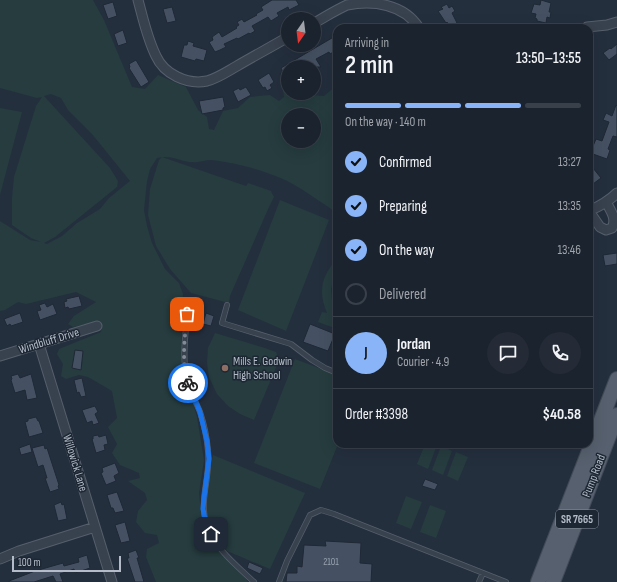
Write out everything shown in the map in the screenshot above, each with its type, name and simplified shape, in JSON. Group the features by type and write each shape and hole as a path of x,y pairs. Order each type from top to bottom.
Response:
{"main road":[{"name":"Pump Road","path":"593,441 617,379"},
{"name":"Pump Road","path":"553,582 617,415"},
{"name":"Pump Road","path":"538,582 590,448"}],"street":[{"path":"138,0 156,56 162,65 171,73 186,80 202,81 217,77 281,41"},
{"path":"321,19 347,5 357,2 373,1 387,3 402,10 416,24"},
{"path":"593,26 617,22"},
{"path":"593,209 602,204 617,192"},
{"path":"593,217 600,227 606,230 612,228 616,223 616,219 602,204"},
{"name":"Windbluff Drive","path":"0,356 97,326"},
{"name":"Willowick Lane","path":"39,344 112,582"},
{"path":"0,559 19,551 95,528"}],"lane":[{"path":"228,305 222,323 291,344 312,360 333,371"},
{"path":"187,314 184,351 186,374 203,421 209,459 203,509 206,524 219,547 254,582"},
{"path":"279,582 288,560 310,516 321,510 506,582"},
{"path":"479,582 483,573"}],"green space":[{"path":"0,0 93,0 104,20 132,87 145,89 158,75 186,87 198,110 207,117 209,129 214,130 223,111 238,108 250,97 270,95 279,101 281,99 321,100 321,96 324,96 333,88 333,210 303,190 283,179 252,168 220,161 211,160 195,162 170,157 157,158 150,169 147,181 144,210 152,243 165,269 179,283 183,294 181,363 197,417 204,460 199,493 202,521 223,556 240,570 248,582 156,582 146,557 147,549 159,543 157,535 145,533 136,522 138,511 147,500 145,493 128,481 140,478 139,473 120,465 112,453 117,444 108,427 117,418 112,391 88,377 79,375 66,379 61,376 63,364 57,354 59,349 101,332 102,326 98,322 73,327 68,324 74,316 96,302 76,292 26,304 18,302 5,310 0,311 0,221 30,240 41,242 31,238 12,225 12,198 14,177 36,106 42,97 37,98 0,88","holes":["51,94 61,98 68,110 92,134 130,181 109,198 100,209 77,223 62,236 47,244 44,243 55,237 117,187 118,181 110,168 44,96"]},
{"path":"0,108 22,112 0,195"},
{"path":"162,157 246,186 248,183 271,191 274,197 230,296 229,303 191,293 170,269 156,246 148,215 150,189 159,160"},
{"path":"280,200 329,220 286,331 238,310"},
{"path":"333,264 333,282 331,289 333,302 333,328 318,322 322,312 327,313 322,291 324,278"},
{"path":"215,333 276,352 279,360 254,420 240,414 228,406 217,394 209,377 207,363 208,348"},
{"path":"295,359 333,373 333,448 336,448 320,489 254,463"},
{"path":"423,448 436,448 428,469 417,464"},
{"path":"440,448 445,448 452,451 443,475 432,470"},
{"path":"456,452 468,457 458,481 447,476"},
{"path":"213,455 305,493 270,569 227,551 217,541 207,518 206,495"},
{"path":"406,496 422,502 411,529 396,523"},
{"path":"430,505 446,511 436,538 420,532"}],"building":[{"path":"272,0 296,0 299,5 289,10 288,7 277,13 279,16 271,21 268,17 252,26 255,31 224,44 226,47 215,52 209,42 213,40 212,37 219,32 222,37 237,28 236,27 239,25 237,22 242,19 244,22 257,15 256,14 263,10 261,7"},
{"path":"541,0 551,3 549,12 551,12 550,18 547,17 546,23 537,21 535,18 536,14 531,13 534,4 540,5"},
{"path":"113,2 117,16 108,19 103,5"},
{"path":"447,4 449,8 452,6 455,11 452,13 457,23 446,23 438,11 443,9 441,7"},
{"path":"172,7 176,21 167,23 163,9"},
{"path":"123,30 127,43 118,46 114,34"},
{"path":"333,37 333,52 330,54 329,52 316,59 295,60 308,52 321,52 321,44"},
{"path":"188,41 194,43 193,46 207,50 204,61 196,59 195,61 181,57 184,45 187,45"},
{"path":"617,44 617,54 609,60 603,53"},
{"path":"136,60 149,82 141,87 129,68 129,64"},
{"path":"269,73 274,82 270,85 272,88 267,91 258,80"},
{"path":"246,87 251,95 238,102 233,91"},
{"path":"223,97 225,107 223,110 202,114 199,101"},
{"path":"616,105 617,137 613,136 608,149 610,150 607,159 593,154 593,146 596,139 602,141 609,122 603,120 606,113 612,116"},
{"path":"593,168 601,178 593,184"},
{"path":"617,253 617,264 605,266 603,255"},
{"path":"79,296 82,306 69,309 68,307 65,308 64,302 67,301 66,299"},
{"path":"45,303 47,307 53,304 57,314 40,320 37,311 41,310 39,305"},
{"path":"20,313 23,322 11,326 10,324 7,326 4,319"},
{"path":"206,313 214,316 211,326 203,324"},
{"path":"310,324 333,333 333,339 328,351 303,342"},
{"path":"75,350 83,351 81,370 72,368"},
{"path":"18,374 20,378 31,374 37,398 27,400 25,390 15,393 11,376"},
{"path":"82,378 86,396 81,397 79,392 77,393 74,380"},
{"path":"95,406 98,412 95,414 99,423 93,425 92,421 87,423 82,410"},
{"path":"36,417 43,433 29,437 25,422 28,421 28,419"},
{"path":"98,435 99,437 106,435 108,444 104,445 105,450 96,453 92,439 93,436"},
{"path":"30,444 32,452 21,455 19,448"},
{"path":"44,445 45,449 47,448 59,485 59,489 50,492 45,478 47,478 43,465 38,467 32,448"},
{"path":"115,463 119,473 114,476 116,481 106,485 101,473 103,472 102,468"},
{"path":"425,479 438,484 435,490 422,486"},
{"path":"117,492 124,511 115,513 113,508 111,508 107,495"},
{"path":"61,502 62,505 64,504 67,519 58,521 54,505"},
{"path":"125,522 130,541 121,543 115,525"},
{"path":"325,541 361,543 360,563 372,564 371,582 286,582 287,573 297,573 297,566 302,567 304,545 326,546"},
{"path":"136,550 144,582 135,582 127,558 129,558 128,553"},
{"path":"87,555 90,568 75,573 74,569 60,574 63,582 56,582 53,576 34,582 9,582 35,571 63,563 64,566 79,562 78,558"},
{"path":"249,562 263,568 260,574 247,568"}],"way so far":[{"path":"187,314 184,351 188,383"}],"place":[{"name":"Mills E. Godwin High School","path":"225,368"}],"route":[{"path":"188,383 203,421 207,441 209,459 203,509 206,524 211,534"}]}
